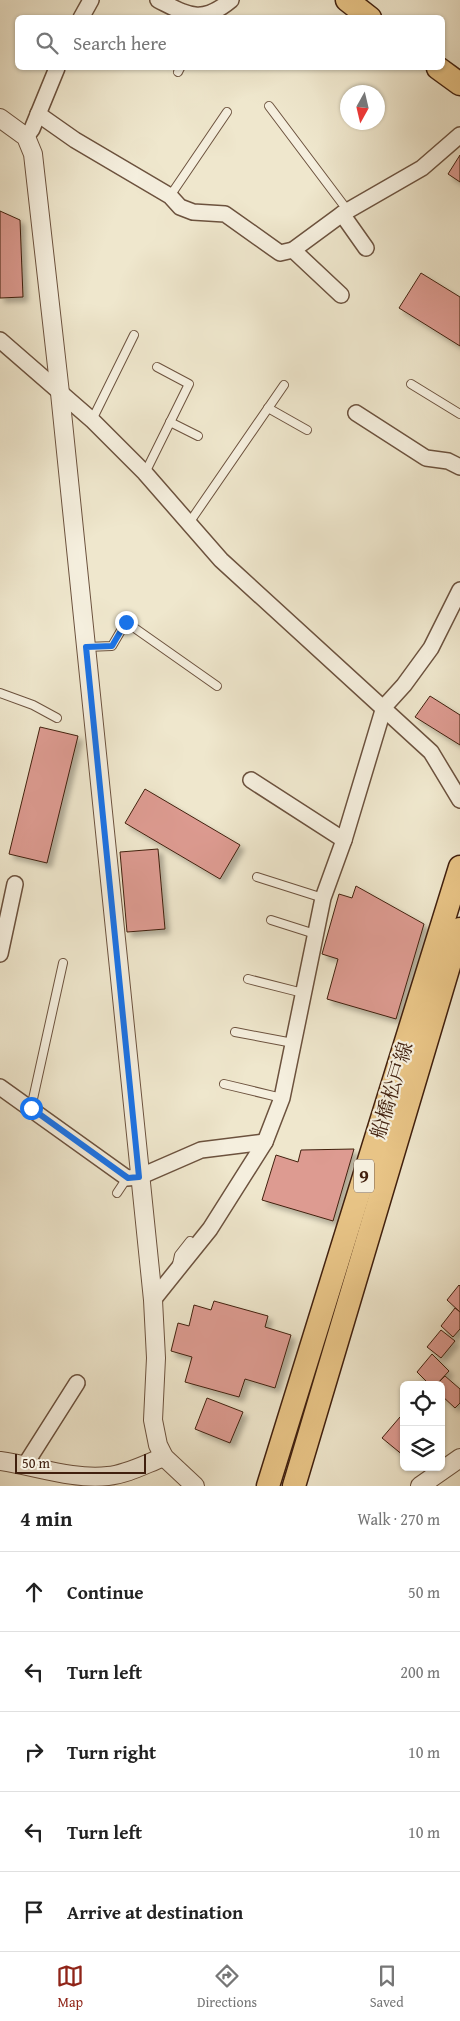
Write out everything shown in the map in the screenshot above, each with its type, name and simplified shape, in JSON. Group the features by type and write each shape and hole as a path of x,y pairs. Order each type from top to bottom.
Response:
{"main road":[{"path":"347,0 366,15"},
{"path":"441,70 460,84"},
{"name":"船橋松戸線","path":"268,1486 460,866"},
{"name":"船橋松戸線","path":"294,1486 460,929"}],"street":[{"path":"83,15 91,0"},
{"path":"158,0 188,15"},
{"path":"207,15 231,0"},
{"path":"26,137 32,129 56,70"},
{"path":"38,114 75,140 170,196 180,207 193,212 225,214 280,253 293,250 345,212 422,168 460,134"},
{"path":"0,118 26,137 33,154 86,647 133,1177 153,1300 156,1358 153,1420 158,1445 164,1457 195,1486"},
{"path":"345,212 366,248"},
{"path":"293,250 341,295"},
{"path":"0,340 92,420 145,473 221,560 431,752 460,800"},
{"path":"356,413 426,458 448,461 460,467"},
{"path":"153,1300 210,1229 266,1142 282,1098 323,898 344,840 384,707 404,685 431,648 460,590"},
{"path":"251,780 344,840"},
{"path":"0,954 15,884"},
{"path":"0,1087 133,1177"},
{"path":"133,1177 201,1150 266,1142"},
{"path":"25,1465 77,1383"},
{"path":"0,1461 91,1477 109,1476 134,1470 164,1457"},
{"path":"420,1486 460,1458"}],"lane":[{"path":"269,106 345,212"},
{"path":"170,196 227,112"},
{"path":"92,420 134,335"},
{"path":"145,473 189,384 157,367"},
{"path":"411,384 460,414"},
{"path":"189,524 284,385"},
{"path":"268,408 307,430"},
{"path":"170,422 198,436"},
{"path":"86,647 112,646 126,622 217,686"},
{"path":"0,693 33,705 57,718"},
{"path":"257,877 323,898"},
{"path":"271,920 315,934"},
{"path":"31,1108 63,963"},
{"path":"248,979 303,993"},
{"path":"235,1032 293,1044"},
{"path":"224,1084 282,1098"},
{"path":"117,1193 133,1177"}],"building":[{"path":"460,155 460,182 448,174"},
{"path":"0,211 20,220 23,297 0,298"},
{"path":"421,273 460,297 460,346 399,308"},
{"path":"430,696 460,715 460,745 415,717"},
{"path":"40,727 78,736 47,863 9,854"},
{"path":"145,789 240,845 220,879 125,823"},
{"path":"158,849 165,929 127,932 120,852"},
{"path":"356,886 424,924 396,1019 327,999 338,959 322,954 339,894 352,898"},
{"path":"354,1149 333,1221 262,1200 276,1155 298,1162 301,1150"},
{"path":"460,1286 460,1312 447,1300"},
{"path":"214,1301 268,1316 265,1327 291,1335 275,1388 245,1379 239,1397 185,1382 192,1357 171,1351 178,1323 189,1326 194,1305 211,1310"},
{"path":"455,1308 460,1312 460,1329 453,1337 441,1326"},
{"path":"441,1330 455,1341 441,1358 427,1347"},
{"path":"432,1354 449,1371 440,1381 426,1381 417,1372"},
{"path":"445,1376 460,1389 460,1403 455,1408 445,1399 445,1381 440,1381"},
{"path":"207,1398 243,1412 230,1443 195,1429"},
{"path":"400,1417 400,1453 382,1438"}],"route":[{"path":"31,1108 128,1178 139,1177 86,647 112,646 126,622"}]}
